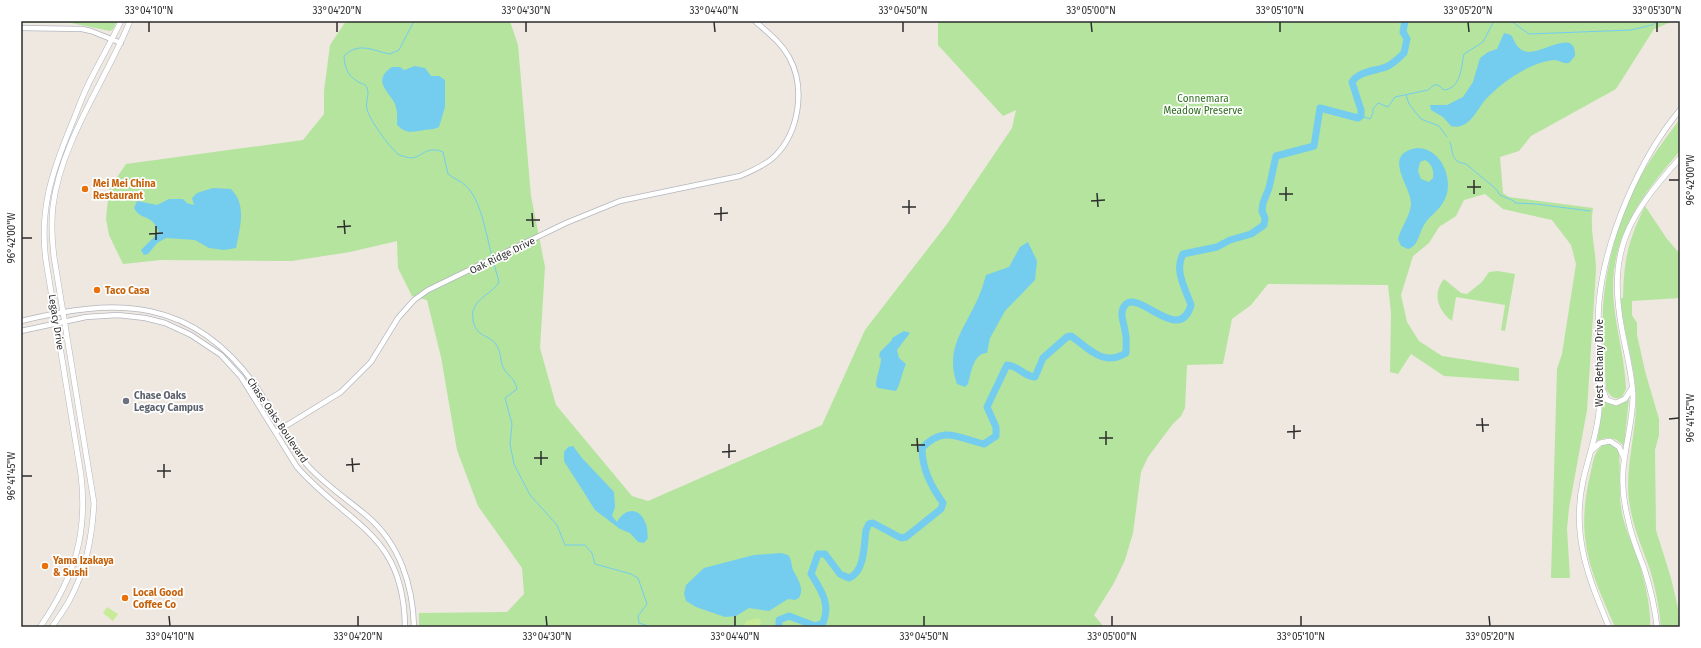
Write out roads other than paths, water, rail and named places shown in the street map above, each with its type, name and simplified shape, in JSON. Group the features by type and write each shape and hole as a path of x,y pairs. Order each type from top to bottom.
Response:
{"main road":[{"name":"Legacy Drive","path":"40,627 60,596 69,577 79,547 83,525 84,503 44,246 44,211 50,181 63,145 92,76 121,21"},
{"name":"Legacy Drive","path":"52,627 68,602 80,578 92,534 94,503 84,432 53,244 53,213 57,186 70,149 93,95 121,43 130,21"},
{"name":"West Bethany Drive","path":"1609,627 1586,569 1580,540 1582,483 1591,451 1598,413 1600,383 1598,335 1599,302 1605,266 1614,232 1639,172 1679,112"},
{"path":"63,145 70,149"},
{"path":"1655,627 1656,618 1646,575 1628,519 1624,493 1625,461 1632,409 1632,387 1617,294 1618,264 1624,240 1635,215 1654,187 1680,158"},
{"path":"44,211 53,213"},
{"path":"1600,383 1607,400 1616,403 1625,399 1632,387"},
{"path":"74,434 84,432"},
{"path":"1591,451 1600,443 1610,441 1619,447 1625,461"},
{"path":"84,503 94,503"},
{"path":"60,596 68,602"}],"street":[{"name":"Oak Ridge Drive","path":"276,432 340,392 357,376 380,350 398,318 414,300 428,290 566,223 620,201 740,176 752,171 776,156 788,137 796,115 798,104 797,80 794,67 782,46 755,21"},
{"path":"21,28 82,29 121,43"},
{"name":"Chase Oaks Boulevard","path":"21,321 64,312 105,307 130,307 166,314 189,324 226,351 255,385 309,468 369,517 383,534 397,555 409,585 413,600 414,627"},
{"path":"129,315 130,307"},
{"name":"Chase Oaks Boulevard","path":"21,331 66,321 99,316 129,315 165,323 191,335 221,355 241,377 297,467 308,479 370,532 389,558 402,587 405,608 405,627"},
{"path":"221,355 226,351"},
{"path":"389,558 397,555"},
{"path":"402,587 409,585"}],"water":[{"path":"1504,33 1511,35 1517,46 1524,51 1530,52 1555,44 1569,43 1574,47 1575,56 1569,63 1554,60 1536,64 1518,73 1501,85 1487,98 1468,122 1458,127 1451,126 1443,117 1431,110 1430,105 1447,105 1463,97 1473,82 1480,58 1488,52 1497,49"},
{"path":"415,66 425,68 431,76 439,76 445,80 445,107 439,127 409,132 403,130 397,125 397,114 394,102 385,89 382,80 386,72 392,67 400,67 404,70"},
{"path":"1417,148 1426,149 1433,153 1444,167 1448,184 1447,193 1442,205 1426,222 1414,246 1408,249 1401,246 1398,239 1409,213 1411,204 1410,197 1400,172 1399,164 1401,157 1406,151","holes":["1425,160 1431,165 1433,172 1433,178 1429,182 1421,179 1418,171 1420,162"]},
{"path":"213,188 231,189 239,202 241,217 236,248 224,250 209,248 195,240 166,238 157,243 148,254 144,255 141,250 159,232 152,221 140,215 136,211 134,208 137,201 157,205 169,199 183,199 187,203 194,205 192,198 197,193"},
{"path":"1028,242 1037,261 1035,280 1005,311 990,338 987,353 979,356 973,365 968,384 965,387 957,384 953,359 955,349 958,338 979,296 986,275 1009,267 1020,247"},
{"path":"904,331 910,333 897,350 899,358 906,364 898,388 896,391 878,388 876,386 881,361 881,358 879,357 880,352 892,340 892,338"},
{"path":"573,446 582,458 614,492 615,507 612,516 617,522 624,514 632,511 636,512 642,517 647,526 648,538 644,543 638,542 630,533 620,529 595,510 564,461 564,452 568,447"},
{"path":"781,553 788,555 790,559 793,570 801,587 801,594 799,598 795,600 788,599 769,611 749,608 736,616 725,617 696,607 686,601 684,594 686,585 704,568 754,555"}],"waterway":[{"path":"414,21 399,50 390,54 366,48 355,49 344,56 346,69 353,78 367,87 367,106 371,119 380,133 398,154 411,158 431,150 443,152 448,174 466,186 476,200 483,219 492,257"},
{"path":"779,627 779,620 789,616 815,626 823,623 826,610 824,597 811,574 818,554 825,554 840,574 849,578 854,575 861,564 866,530 869,524 873,523 901,538 906,537 941,509 943,503 925,470 922,448 930,441 944,435 952,435 984,444 996,436 996,427 987,407 1007,365 1015,367 1027,375 1035,377 1043,358 1067,337 1071,336 1097,355 1110,358 1118,357 1126,353 1126,336 1122,310 1126,304 1132,302 1141,304 1169,319 1178,320 1186,316 1191,305 1183,286 1180,273 1183,254 1217,247 1230,240 1251,234 1264,225 1265,218 1262,211 1263,203 1269,188 1276,156 1314,146 1320,108 1358,118 1361,116 1361,110 1352,82 1363,73 1389,66 1404,53 1407,39 1403,32 1405,21"},
{"path":"1361,116 1370,119 1373,109 1378,103 1388,107 1395,97 1428,90 1434,85 1438,85 1444,90 1454,86 1461,71 1464,54 1483,42 1494,21"},
{"path":"1511,21 1529,34 1631,30 1652,25 1658,21"},
{"path":"1406,95 1409,104 1421,119 1439,126 1447,137"},
{"path":"1450,142 1457,161 1466,164 1496,189 1500,195 1514,201 1515,203 1536,204 1590,211"},
{"path":"493,260 499,282 475,306 473,320 477,330 491,339 497,346 503,367 516,385 517,389 505,398 512,424 510,444 514,464 530,495 557,525 565,545 585,545 592,553 595,564 631,574 638,578 647,604 638,616 639,623 651,627"}],"place":[{"name":"Mei Mei China Restaurant","path":"85,189"},
{"name":"Taco Casa","path":"97,290"},
{"name":"Chase Oaks Legacy Campus","path":"126,401"},
{"name":"Yama Izakaya & Sushi","path":"45,566"},
{"name":"Local Good Coffee Co","path":"125,598"}],"park label":[{"name":"Connemara Meadow Preserve","path":"1203,104"}]}
